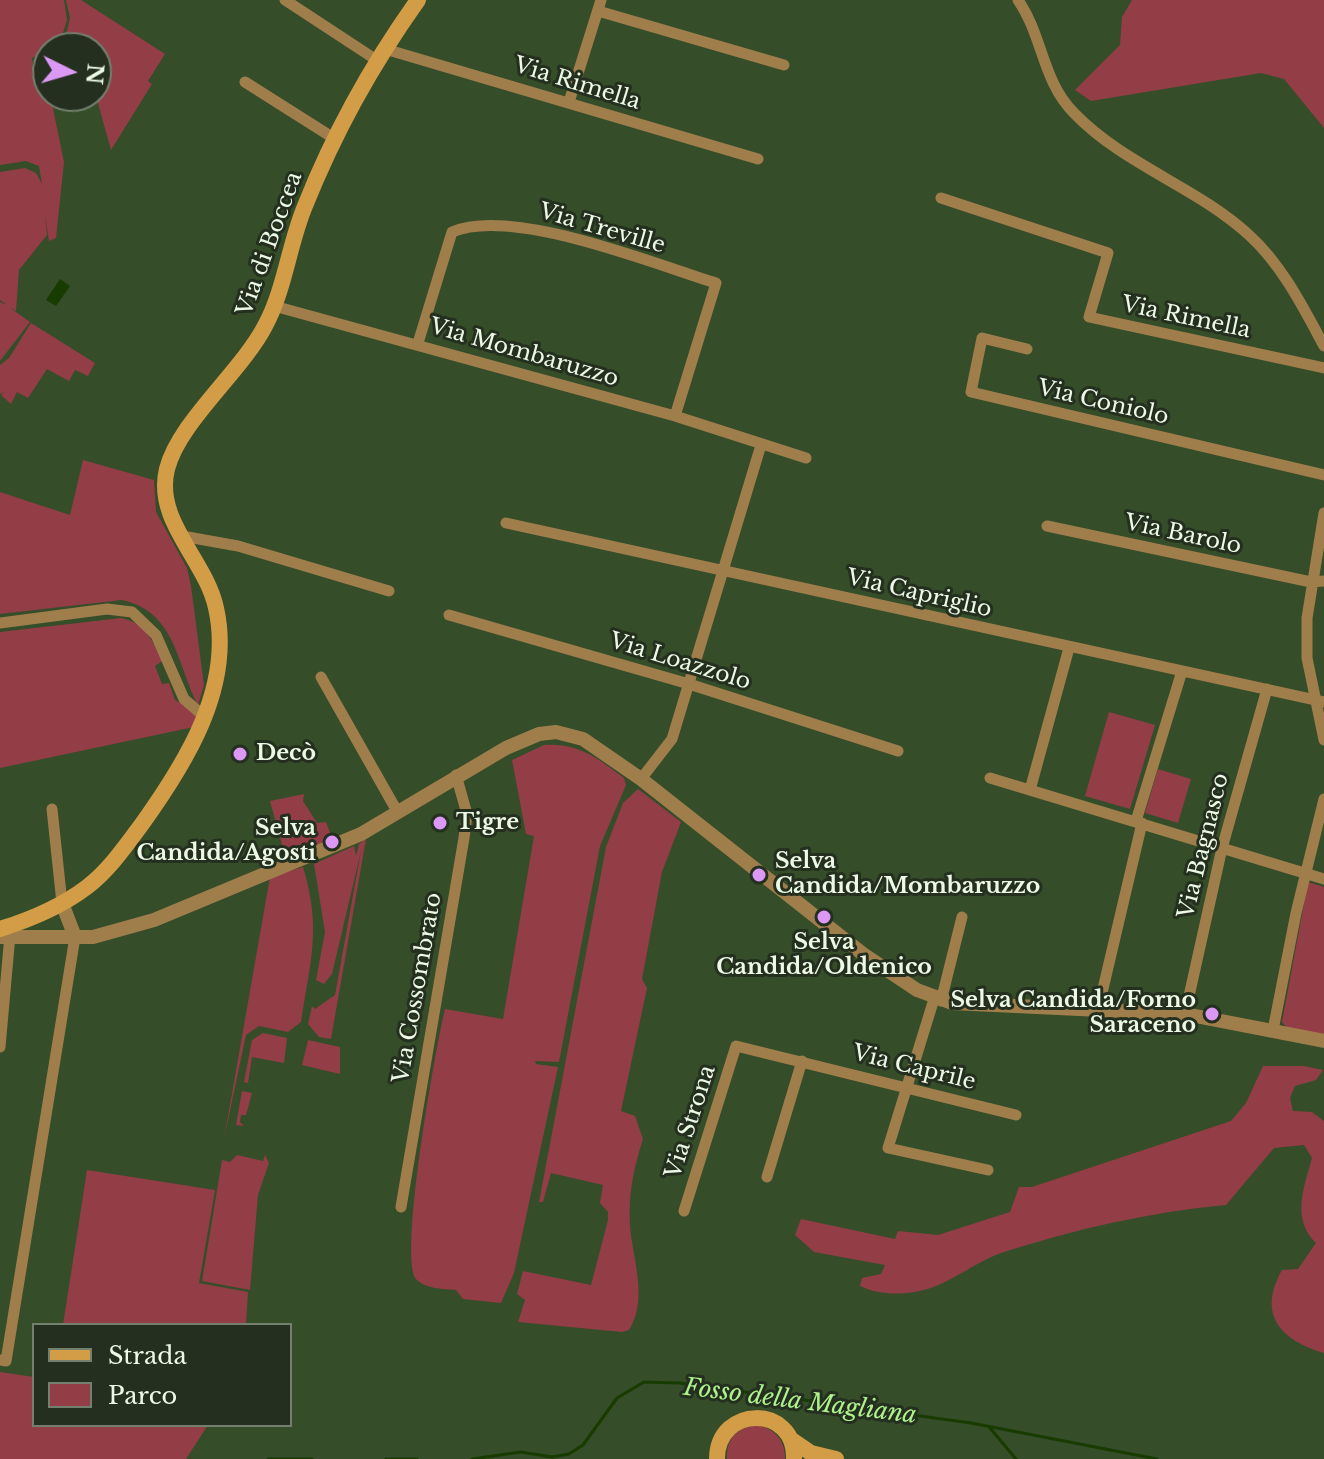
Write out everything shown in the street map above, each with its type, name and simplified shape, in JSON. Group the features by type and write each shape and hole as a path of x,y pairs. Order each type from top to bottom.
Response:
{"main road":[{"name":"Via di Boccea","path":"3,934 91,884 128,843 182,768 205,717 216,663 218,618 208,583 165,501 165,479 170,459 243,361 274,306 304,208 335,139 381,55 418,0"},
{"name":"Via di Boccea","path":"0,919 57,905"},
{"path":"714,1456 728,1428 750,1417 775,1421 792,1440 811,1453 836,1459"},
{"path":"792,1440 794,1459"}],"street":[{"name":"Via Rimella","path":"285,0 381,55 569,102 758,159"},
{"path":"1018,0 1031,19 1048,77 1066,104 1115,148 1248,233 1292,289 1324,346"},
{"path":"569,102 600,5 784,65"},
{"path":"245,82 335,139"},
{"name":"Via Rimella","path":"941,198 1108,253 1089,317 1324,368"},
{"name":"Via Treville","path":"418,343 452,232 502,226 545,231 716,283 675,416"},
{"name":"Via Mombaruzzo","path":"274,306 418,343 675,416 806,458"},
{"name":"Via Coniolo","path":"1027,349 982,338 971,392 1324,475"},
{"path":"641,779 672,739 761,445"},
{"path":"1324,513 1311,582 1307,658 1320,701 1324,740"},
{"name":"Via Capriglio","path":"506,523 1320,701"},
{"name":"Via Barolo","path":"1047,526 1311,582 1324,581"},
{"path":"182,536 238,546 389,591"},
{"path":"0,623 107,609 132,612 156,635 184,699 205,717"},
{"name":"Via Loazzolo","path":"449,615 689,684 898,751"},
{"path":"1030,790 1069,648"},
{"path":"1098,1010 1139,822 1182,671"},
{"path":"321,677 397,811"},
{"name":"Via Bagnasco","path":"1185,1014 1222,848 1267,689"},
{"path":"0,1047 3,934 75,937 115,933 154,920 361,834 456,775 526,739 556,732 583,739 641,779 863,954 938,1000 1185,1014 1324,1041"},
{"name":"Via Cossombrato","path":"401,1207 464,838 467,814 456,775"},
{"path":"990,778 1324,879"},
{"path":"1273,1030 1305,872 1324,799"},
{"path":"3,1361 75,937 57,905 52,809"},
{"path":"962,917 938,1000 906,1086 888,1148 988,1170"},
{"name":"Via Caprile","path":"736,1046 1016,1115"},
{"name":"Via Strona","path":"684,1211 736,1046"},
{"path":"767,1177 802,1061"}],"green space":[{"path":"0,0 64,0 67,20 63,32 32,32 32,112 54,112 64,162 56,238 49,241 45,215 47,235 19,270 16,311 9,307 30,322 0,361 0,302 7,305 0,300 0,172 25,168 36,173 42,184 39,166 26,161 0,165"},
{"path":"66,0 81,0 165,54 148,81 152,84 111,150 100,112 112,112 112,32 67,32 70,18"},
{"path":"1132,0 1324,0 1324,128 1284,79 1261,73 1091,101 1075,90 1120,45 1122,17"},
{"path":"31,323 95,363 88,376 75,370 69,381 47,369 28,398 17,392 11,404 1,395 4,392 0,394 0,365 9,358"},
{"path":"83,460 154,480 156,512 187,568 191,586 204,685 198,705 164,627 140,606 122,600 0,614 0,492 70,515"},
{"path":"121,618 137,624 151,639 162,661 155,666 162,684 169,683 175,700 197,713 194,727 0,768 0,632"},
{"path":"1109,712 1155,725 1130,809 1085,796"},
{"path":"544,745 567,746 587,753 624,778 626,785 600,846 559,1062 535,1061 536,1064 558,1067 514,1273 501,1303 463,1299 456,1290 429,1287 416,1279 412,1263 412,1233 420,1149 445,1009 503,1019 534,836 526,834 512,760"},
{"path":"1158,769 1191,779 1178,823 1145,813"},
{"path":"638,789 681,822 662,872 642,979 647,988 621,1111 635,1116 643,1139 634,1170 630,1202 638,1305 629,1330 622,1332 518,1322 525,1300 517,1294 523,1271 591,1285 608,1220 608,1212 600,1203 603,1185 551,1173 543,1202 539,1202 606,847 623,803"},
{"path":"304,794 303,801 317,823 326,822 333,840 286,859 270,801"},
{"path":"366,839 331,1039 319,1037 308,1024 312,1006 315,1009 335,995 361,851 332,974 324,984 316,980 325,932 314,864 354,846 356,856 359,844"},
{"path":"303,867 313,927 311,963 301,1022 288,1032 259,1026 246,1035 224,1139 270,877"},
{"path":"1308,882 1324,887 1324,1035 1287,1028 1282,1022"},
{"path":"263,1033 287,1038 284,1063 252,1057 248,1083 244,1082 252,1040"},
{"path":"308,1040 340,1047 340,1074 302,1065"},
{"path":"1263,1066 1304,1066 1323,1070 1316,1080 1295,1086 1290,1098 1293,1111 1312,1112 1324,1121 1324,1353 1295,1341 1285,1333 1273,1312 1275,1286 1282,1270 1298,1269 1316,1243 1308,1234 1302,1213 1303,1191 1312,1158 1304,1145 1274,1148 1226,1205 1141,1217 1058,1236 993,1256 926,1290 886,1293 860,1286 862,1278 881,1274 885,1265 814,1252 795,1235 801,1219 895,1239 898,1231 938,1235 1010,1212 1019,1187 1032,1187 1231,1121 1246,1103"},
{"path":"242,1091 252,1093 246,1115 241,1115 240,1122 244,1126 236,1125"},
{"path":"237,1155 263,1161 265,1155 269,1163 258,1195 250,1290 202,1281 222,1160 230,1162"},
{"path":"87,1170 215,1190 199,1283 248,1292 246,1323 63,1323"},
{"path":"0,1372 32,1377 32,1427 207,1427 186,1459 0,1459"},
{"path":"758,1425 778,1437 785,1459 727,1459 729,1445 735,1435 745,1428"}],"shaded area":[{"path":"60,279 70,286 56,306 46,300"}],"waterway":[{"name":"Fosso della Magliana","path":"472,1459 521,1452 552,1457 569,1454 583,1445 617,1398 644,1382 680,1383 971,1423 1157,1459"},
{"path":"990,1428 1016,1459"},
{"name":"Fosso della Magliana","path":"268,1459 312,1459"},
{"name":"Fosso della Magliana","path":"386,1459 417,1459"}],"place":[{"name":"Decò","path":"240,754"},
{"name":"Tigre","path":"440,823"},
{"name":"Selva Candida/Agosti","path":"332,842"},
{"name":"Selva Candida/Mombaruzzo","path":"759,875"},
{"name":"Selva Candida/Oldenico","path":"824,917"},
{"name":"Selva Candida/Forno Saraceno","path":"1212,1014"}]}
